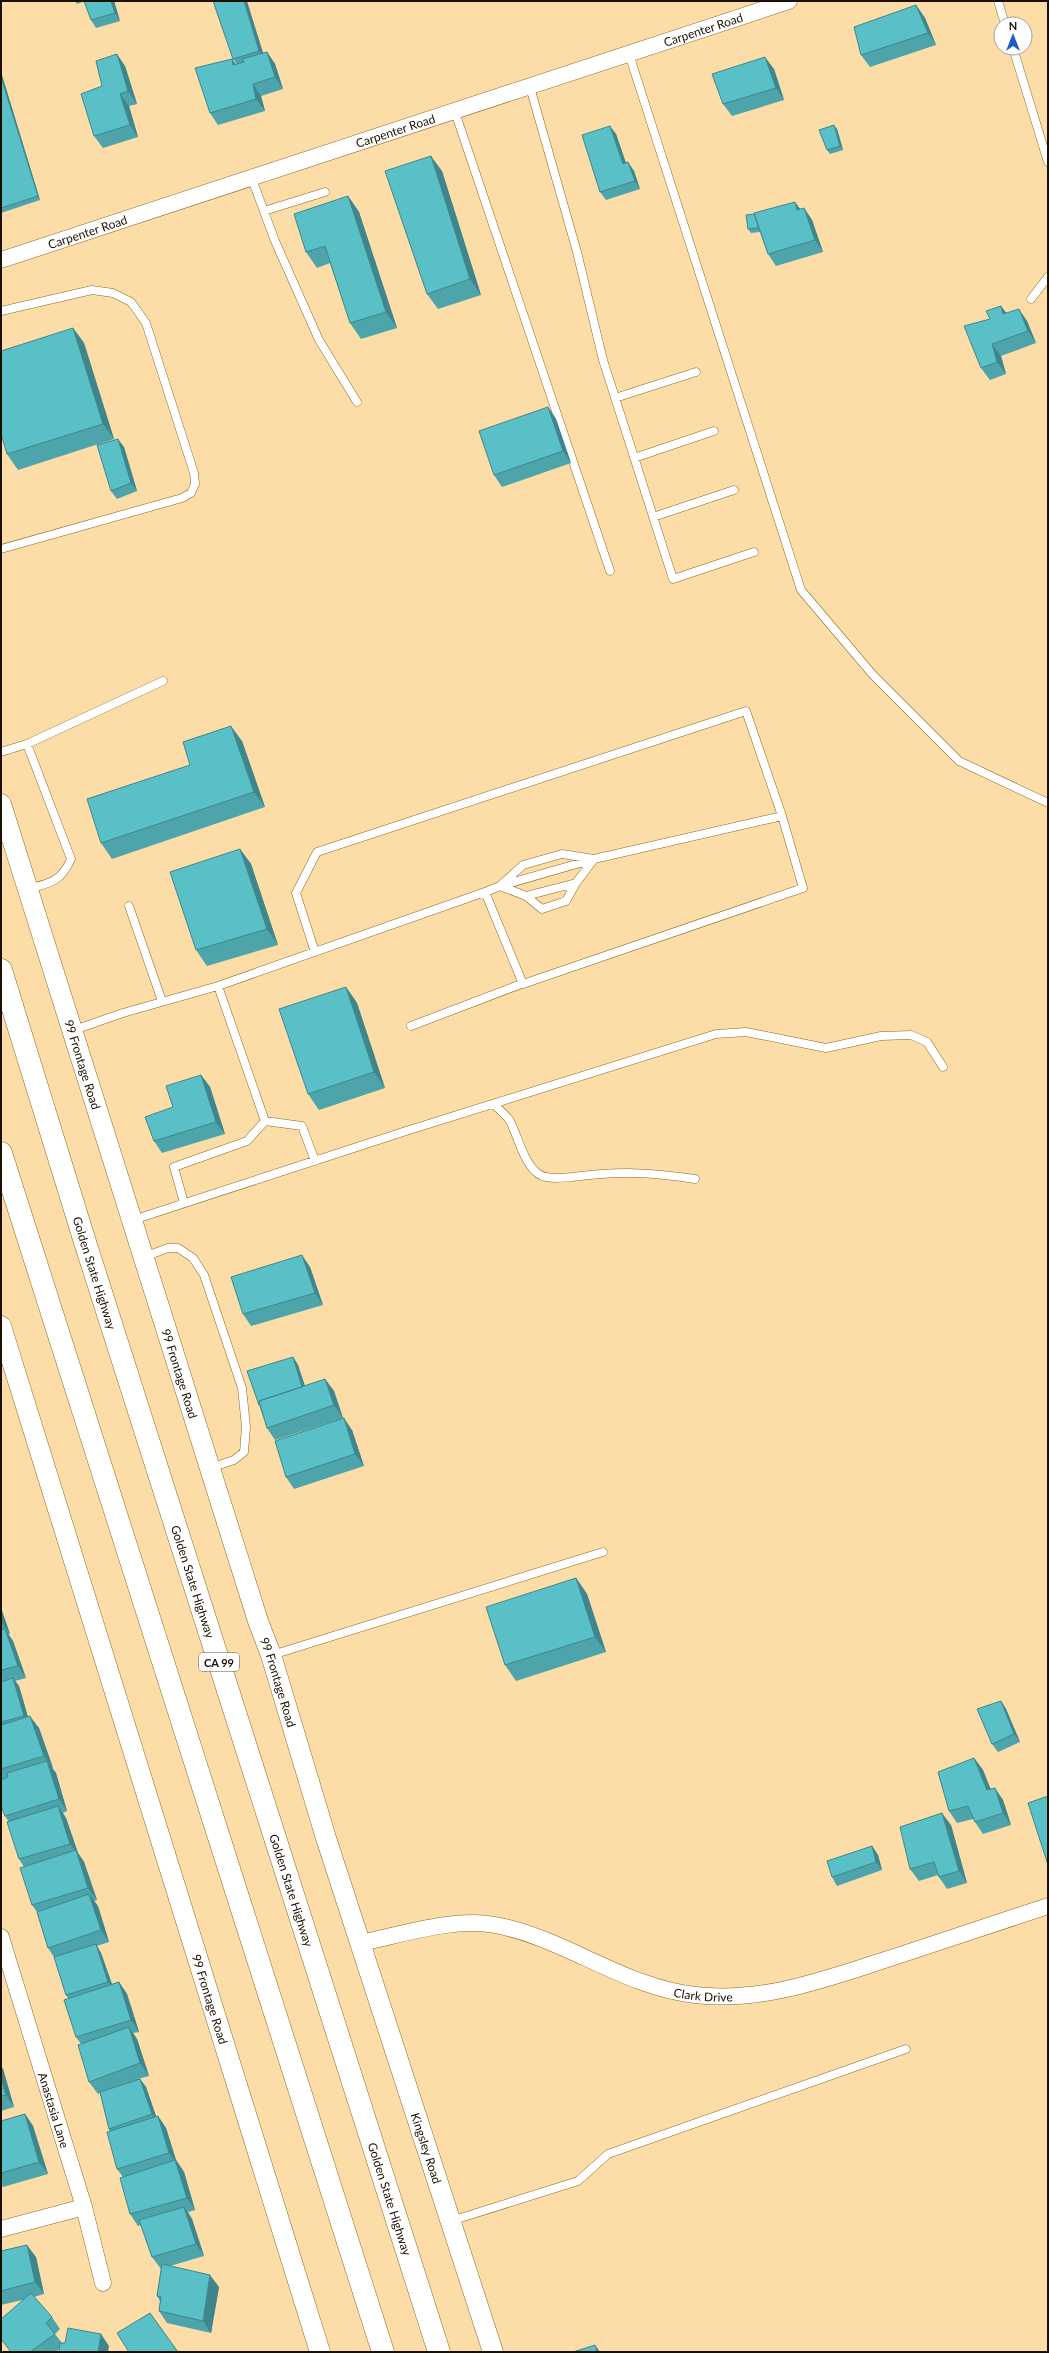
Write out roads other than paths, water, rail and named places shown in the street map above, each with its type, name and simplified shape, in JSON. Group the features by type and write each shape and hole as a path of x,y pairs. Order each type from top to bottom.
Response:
{"highway":[{"name":"Golden State Highway","path":"1,970 90,1257 439,2352"},
{"path":"1,1153 383,2352"}],"street":[{"name":"Carpenter Road","path":"1,260 252,179 789,1"},
{"name":"99 Frontage Road","path":"1,804 74,1030 258,1621 271,1655 360,1943"},
{"name":"99 Frontage Road","path":"1,1326 320,2352"},
{"name":"Clark Drive","path":"360,1943 462,1923 494,1925 546,1940 652,1986 695,1995 724,1997 776,1992 817,1982 1048,1906"},
{"name":"Anastasia Lane","path":"1,1937 84,2207 103,2283"},
{"name":"Kingsley Road","path":"360,1943 493,2352"},
{"path":"1,2229 84,2207"}],"lane":[{"path":"998,1 1003,16"},
{"path":"629,54 801,590 873,675 959,761 1048,804"},
{"path":"1015,56 1048,162"},
{"path":"530,87 577,252 602,360 673,579 754,552"},
{"path":"455,112 610,570"},
{"path":"252,179 275,241 319,340 356,402"},
{"path":"264,212 325,192"},
{"path":"1031,299 1048,277"},
{"path":"1,311 92,290 113,292 131,302 146,323 194,473 196,484 191,494 182,498 1,549"},
{"path":"615,398 696,372"},
{"path":"634,458 714,431"},
{"path":"653,517 734,490"},
{"path":"1,752 27,744 163,681"},
{"path":"315,952 296,893 316,852 746,711 782,816 803,888 524,983 412,1026"},
{"path":"27,744 70,859 65,872 54,881 28,889"},
{"path":"74,1030 162,1001 218,986 500,886 594,858 782,816"},
{"path":"500,886 522,866 562,854 594,858"},
{"path":"500,886 526,896 542,909 566,901 576,883 594,858"},
{"path":"526,896 576,883"},
{"path":"485,892 524,983"},
{"path":"129,906 162,1001"},
{"path":"218,986 265,1121"},
{"path":"132,1220 716,1034 746,1032 826,1048 881,1036 911,1034 928,1042 943,1067"},
{"path":"493,1104 509,1120 530,1164 537,1173 547,1177 564,1178 612,1172 646,1172 695,1179"},
{"path":"265,1121 302,1126 315,1161"},
{"path":"184,1203 174,1167 247,1141 265,1121"},
{"path":"144,1257 168,1248 178,1248 193,1258 204,1275 242,1388 246,1427 244,1452 234,1460 210,1468"},
{"path":"271,1655 602,1552"},
{"path":"451,2221 578,2181 608,2154 906,2049"}]}
